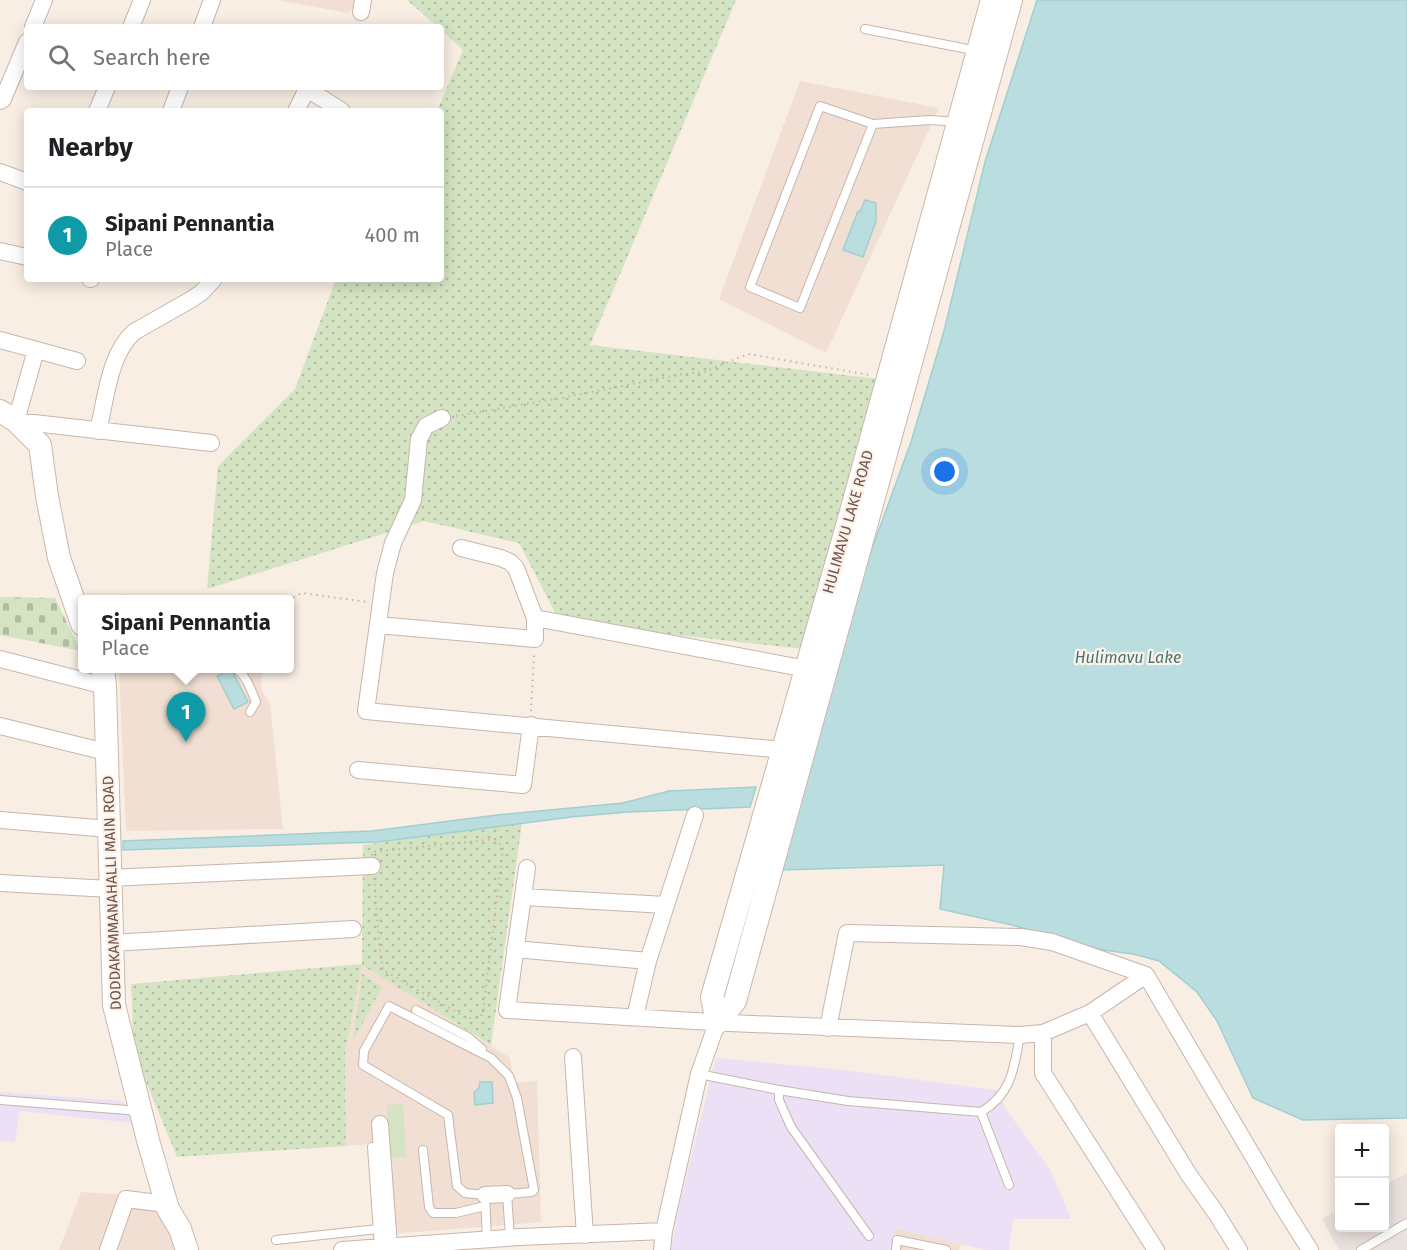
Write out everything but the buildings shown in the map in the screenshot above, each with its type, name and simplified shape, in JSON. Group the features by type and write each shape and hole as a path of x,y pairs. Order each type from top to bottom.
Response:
{"main road":[{"name":"HULIMAVU LAKE ROAD","path":"793,753 807,669 992,0"},
{"name":"HULIMAVU LAKE ROAD","path":"713,1033 712,997 783,787 1011,0"},
{"path":"8,416 40,445 59,558 78,613"},
{"name":"DODDAKAMMANAHALLI MAIN ROAD","path":"105,673 114,1005 168,1209 180,1229 187,1250"}],"street":[{"path":"34,24 44,0"},
{"path":"132,24 142,0"},
{"path":"203,24 212,0"},
{"path":"1,95 24,48"},
{"path":"98,108 106,90"},
{"path":"172,108 179,90"},
{"path":"298,108 306,90"},
{"path":"310,90 337,108"},
{"path":"0,172 24,181"},
{"path":"0,251 24,256"},
{"path":"98,431 117,352 125,340 134,332 197,296 211,282"},
{"path":"0,340 77,361"},
{"path":"36,350 8,416 98,431 211,443"},
{"path":"442,418 426,426 419,439 413,500 393,543 386,573 366,711 531,725 793,753"},
{"path":"378,625 535,639 535,618 516,568 510,562 461,548"},
{"path":"535,618 807,669"},
{"path":"0,659 78,669"},
{"path":"358,770 523,785 531,725"},
{"path":"0,726 106,752"},
{"path":"635,1017 648,961 695,815"},
{"path":"0,820 109,829"},
{"path":"0,883 110,884 372,866"},
{"path":"527,867 507,1010 635,1017 713,1033 828,1028 1020,1035 1043,1033 1089,1013 1146,975"},
{"path":"523,897 666,905"},
{"path":"111,943 353,929"},
{"path":"828,1028 846,933 1021,937 1052,942 1146,975 1310,1250"},
{"path":"515,950 648,961"},
{"path":"1089,1013 1189,1175 1239,1250"},
{"path":"662,1250 664,1231 699,1074 713,1033"},
{"path":"1043,1033 1043,1073 1156,1250"},
{"path":"573,1057 585,1235"},
{"path":"380,1124 384,1247"},
{"path":"485,1200 507,1194"},
{"path":"108,1250 126,1199 167,1204"},
{"path":"342,1250 510,1238 664,1231"}],"lane":[{"path":"865,29 978,51"},
{"path":"873,124 800,308 750,287 820,106 873,124 930,120 959,122"},
{"path":"241,673 256,702 250,712"},
{"path":"485,1200 465,1193 458,1186 448,1114 363,1065 363,1056 389,1006 491,1058"},
{"path":"416,1010 468,1037 512,1082 534,1189 532,1192 507,1194 510,1238"},
{"path":"699,1074 848,1101 981,1113 998,1101 1007,1088 1020,1035"},
{"path":"779,1090 779,1100 791,1127 870,1236"},
{"path":"0,1100 141,1111"},
{"path":"981,1113 1009,1185"},
{"path":"372,1147 378,1229 384,1247"},
{"path":"423,1150 429,1207 432,1213 456,1213 485,1200"},
{"path":"485,1200 487,1240"},
{"path":"1361,1250 1407,1223"},
{"path":"276,1240 378,1229"},
{"path":"896,1250 897,1240 946,1250"}],"path":[{"path":"442,418 704,372 748,354 888,378"},
{"path":"294,597 302,594 381,604"},
{"path":"531,725 535,639"},
{"path":"495,839 499,843 502,848 481,1016 467,1018 383,969 372,866 372,852 495,839"}],"shaded area":[{"path":"277,0 360,0 348,13"},
{"path":"800,81 939,108 826,353 719,299"},
{"path":"119,673 262,673 261,689 270,704 283,829 126,831"},
{"path":"362,964 510,1058 514,1083 537,1081 541,1222 380,1235 373,1144 346,1146 345,1053"},
{"path":"716,1058 844,1070 996,1090 1005,1108 1050,1169 1071,1219 1013,1219 1009,1250 986,1250 896,1228 890,1250 671,1250 680,1202"},
{"path":"0,1092 123,1101 132,1123 20,1111 15,1142 0,1141"},
{"path":"1407,1173 1407,1250 1339,1250 1322,1219 1335,1212 1335,1232 1389,1232 1389,1183"},
{"path":"81,1192 161,1197 176,1250 59,1250"},
{"path":"895,1228 961,1244 959,1250 890,1250"}],"green space":[{"path":"407,0 736,0 590,345 879,379 803,649 560,622 519,543 424,521 207,589 218,466 295,389 335,282 444,282 444,108 438,108 463,50 444,33 444,24 435,24"},
{"path":"0,597 55,598 78,645 78,650 0,635"},
{"path":"522,823 491,1045 362,965 345,1053 346,1146 177,1157 134,1053 131,984 362,964 363,845"},
{"path":"362,974 382,987 353,1041"},
{"path":"403,1104 406,1157 390,1158 387,1105"}],"water":[{"name":"Hulimavu Lake","path":"1037,0 1407,0 1407,1118 1303,1120 1253,1098 1217,1021 1197,992 1159,961 1133,954 1103,950 1012,925 940,909 944,865 781,870 858,587 911,442 944,331 985,162"},
{"path":"865,200 876,203 876,221 863,257 843,250 858,211 860,212"},
{"path":"223,673 233,673 248,702 234,709 217,676"},
{"path":"756,787 750,807 628,812 571,817 378,842 123,850 123,841 372,831 497,815 623,803 669,791"},
{"path":"480,1082 492,1082 493,1103 475,1105 474,1092 479,1088"}],"place":[{"name":"Sipani Pennantia","path":"186,742"}]}
